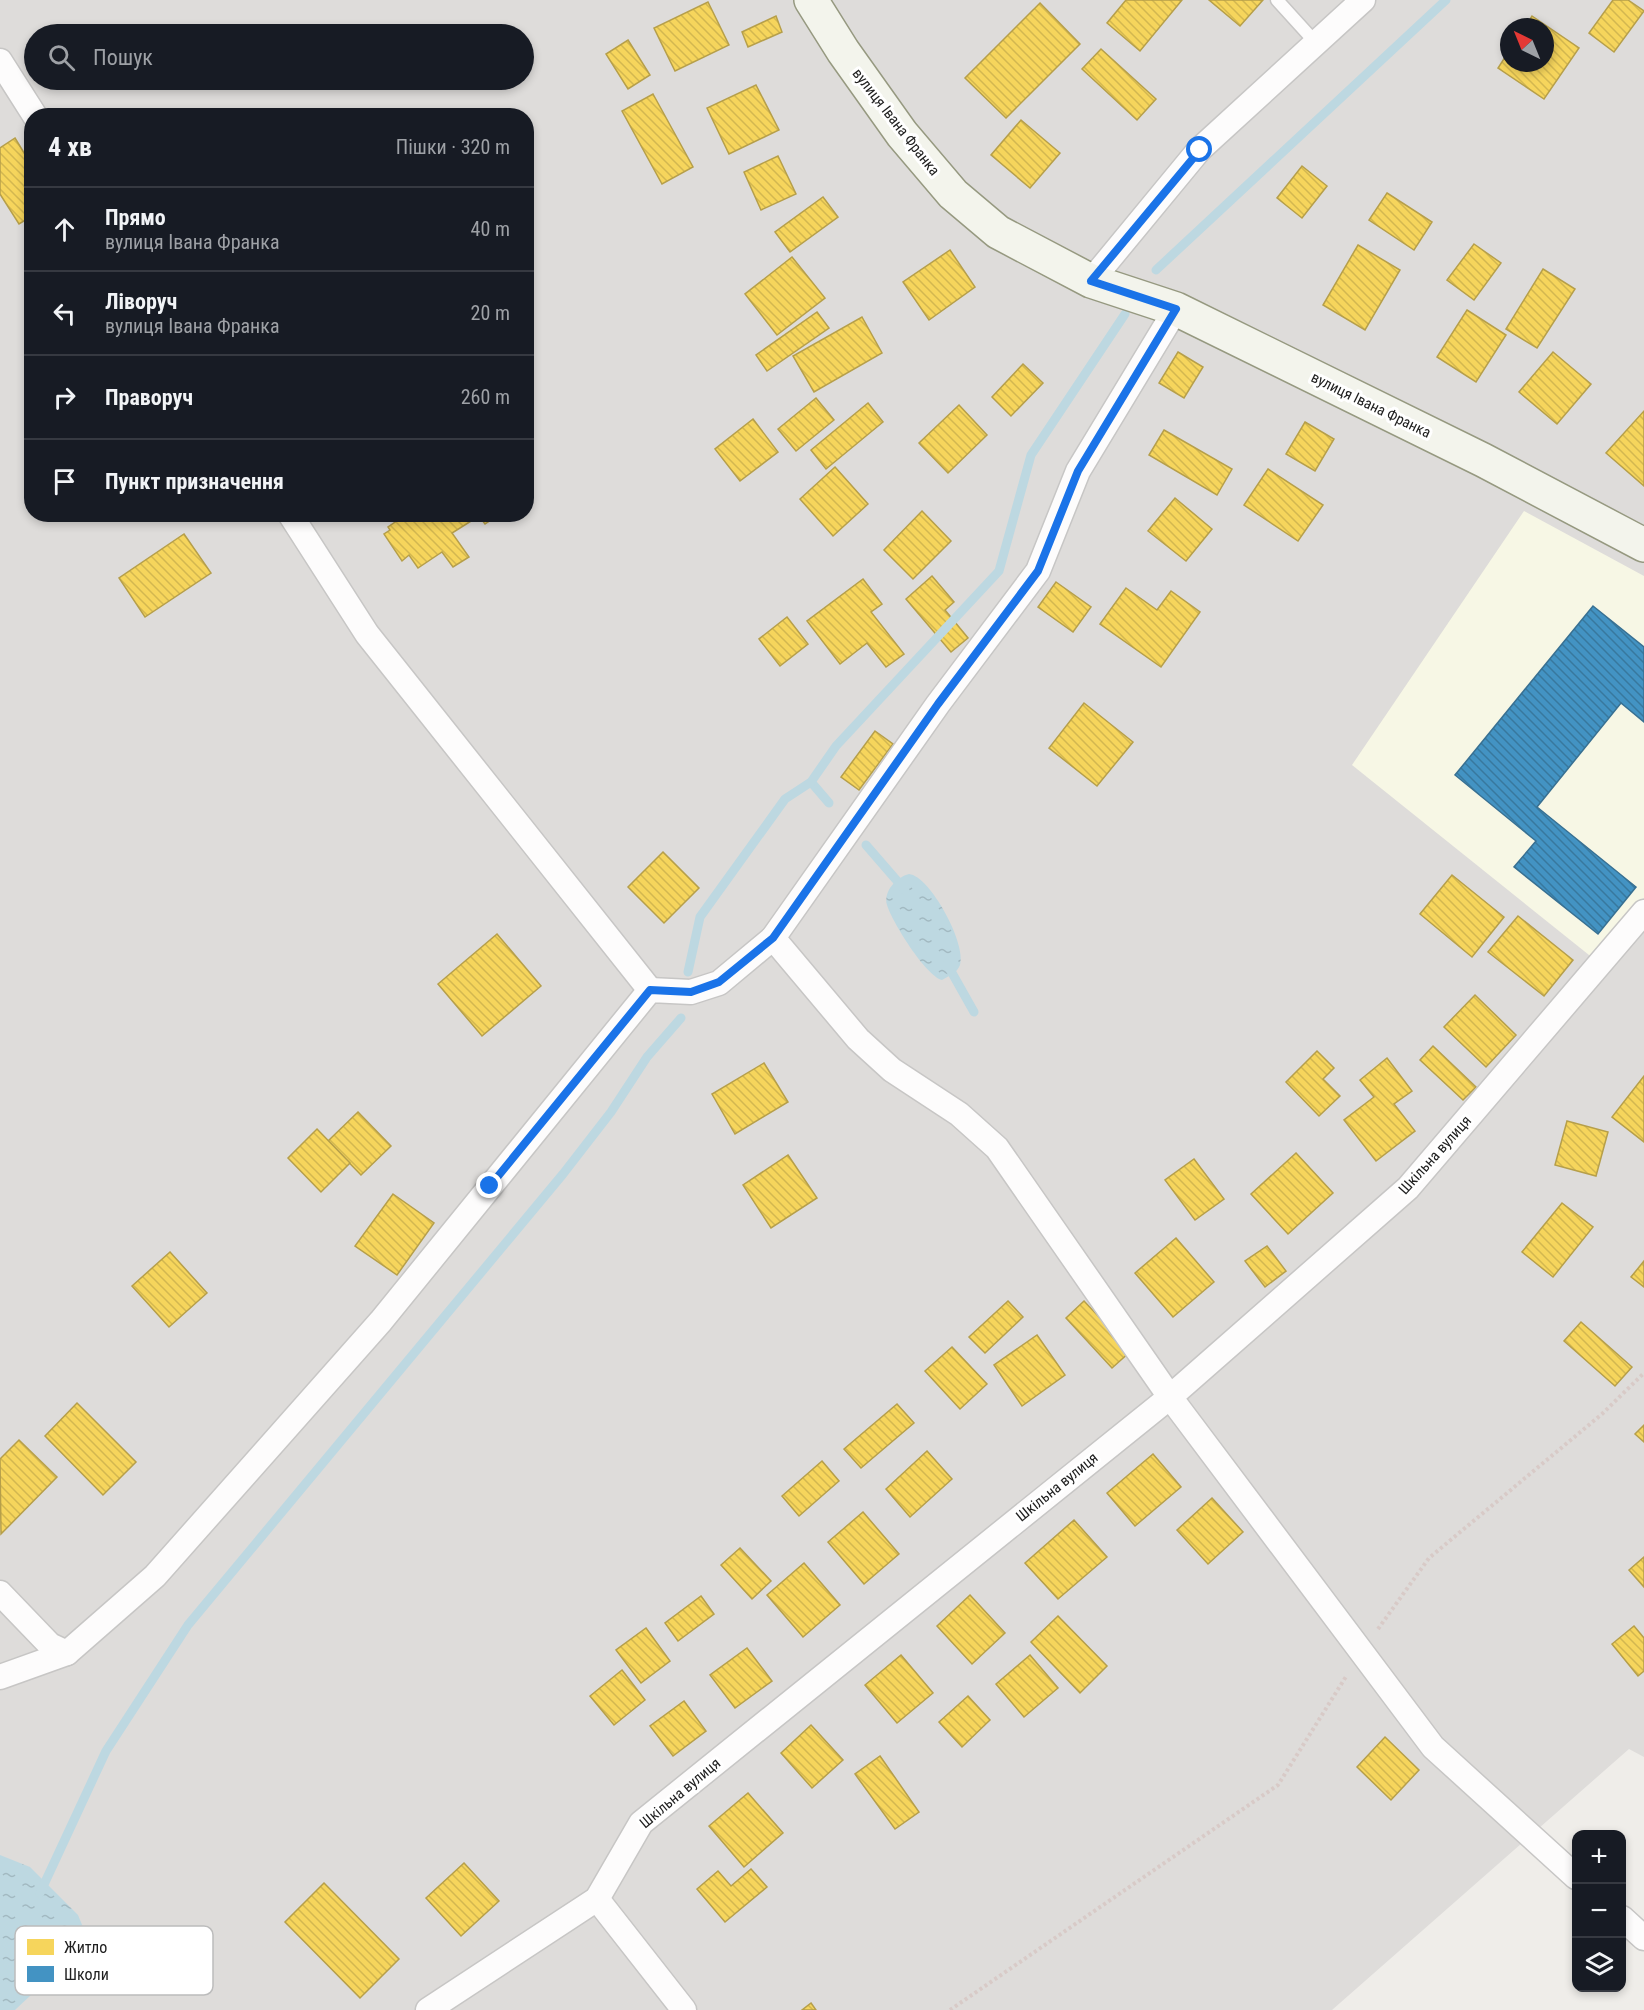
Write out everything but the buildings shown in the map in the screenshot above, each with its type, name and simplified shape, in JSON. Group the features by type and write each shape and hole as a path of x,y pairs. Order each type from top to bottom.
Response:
{"main road":[{"name":"вулиця Івана Франка","path":"811,0 843,51 902,134 953,194 998,232 1091,281 1176,309 1484,460 1644,545"}],"street":[{"path":"1091,281 1200,150 1363,0"},
{"path":"0,61 30,108"},
{"path":"295,522 367,634 650,990 691,992 719,982 773,938 938,704 1038,571 1078,471 1176,309"},
{"name":"Шкільна вулиця","path":"428,2010 597,1899 641,1823 1170,1397 1408,1188 1644,912"},
{"path":"773,938 858,1039 892,1070 976,1128 997,1148 1170,1397 1433,1748 1572,1873"},
{"path":"0,1677 67,1653 155,1576 381,1321 650,990"},
{"path":"0,1593 50,1645 67,1653"},
{"path":"597,1899 684,2010"},
{"path":"1626,1922 1644,1938"}],"lane":[{"path":"1278,0 1316,43"}],"path":[{"path":"950,2010 1278,1785 1361,1652 1429,1558 1602,1414 1644,1373"}],"shaded area":[{"path":"0,0 1644,0 1644,1757 1629,1749 1332,2010 0,2010"},
{"path":"1524,511 1644,576 1644,898 1594,959 1352,765"}],"water":[{"path":"909,874 927,886 936,898 958,942 961,955 959,968 942,980 927,969 919,959 902,935 887,905 887,895 892,885"},
{"path":"0,1855 30,1867 78,1915 83,1926 15,1926 15,1995 31,1995 15,2010 0,2010"}],"waterway":[{"path":"1156,270 1446,0"},
{"path":"688,972 700,917 785,799 811,782 836,746 999,571 1031,455 1125,314"},
{"path":"811,782 829,803"},
{"path":"866,845 905,890"},
{"path":"947,964 974,1012"},
{"path":"40,1893 106,1751 188,1625 563,1174 611,1112 647,1057 681,1018"}],"route":[{"path":"490,1186 524,1148 650,990 691,992 719,982 750,960 773,938 938,704 1038,571 1078,471 1176,309 1091,281 1200,150"}]}
